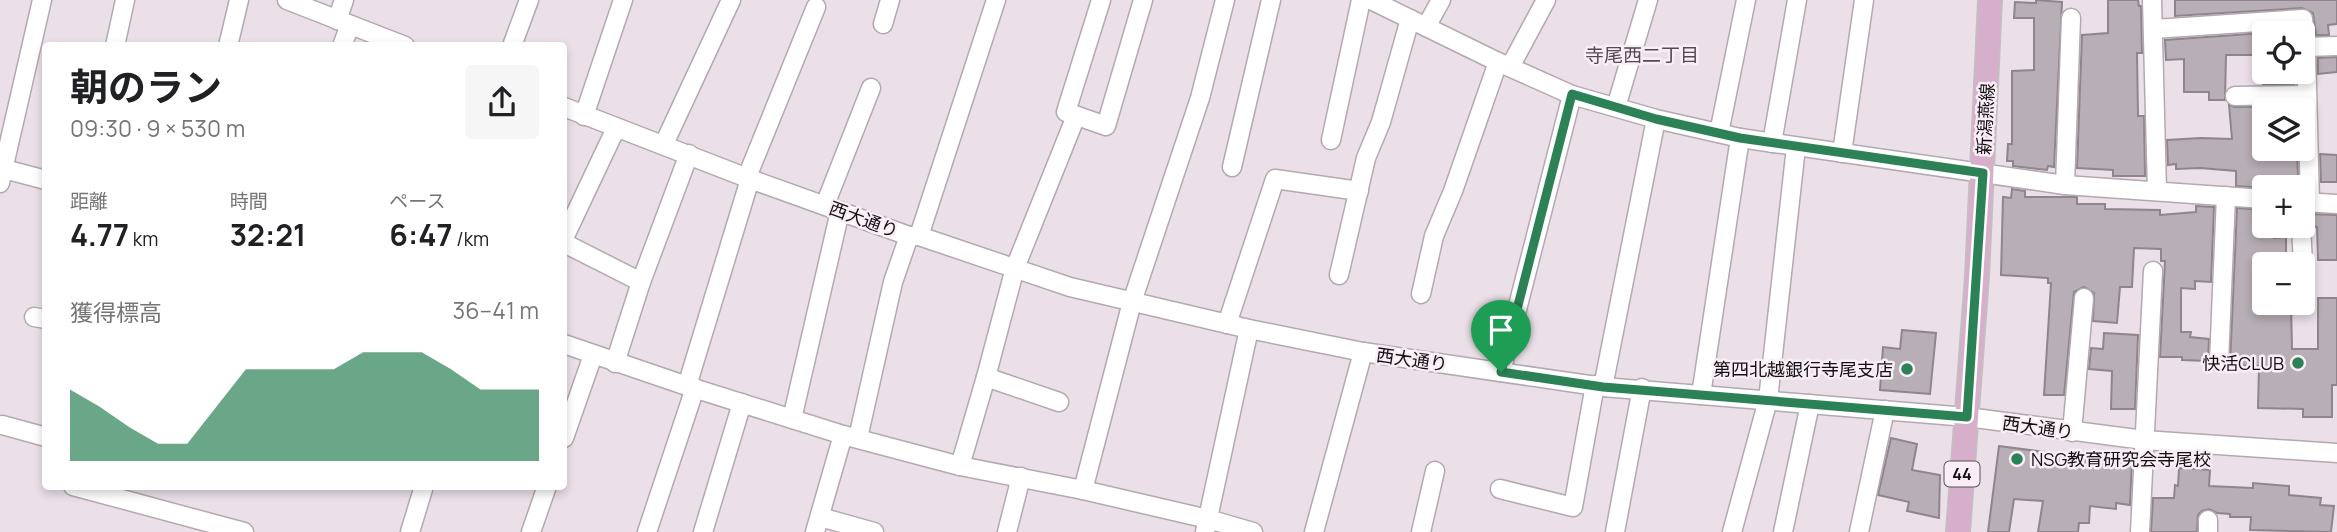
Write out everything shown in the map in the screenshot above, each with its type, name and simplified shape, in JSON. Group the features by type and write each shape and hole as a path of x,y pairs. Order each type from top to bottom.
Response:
{"main road":[{"name":"新潟燕線","path":"1958,532 1983,173 1990,0"}],"street":[{"path":"42,0 1,174 42,179"},
{"path":"116,42 125,0"},
{"path":"229,42 239,0"},
{"path":"287,0 395,42"},
{"path":"342,42 344,0"},
{"path":"513,42 529,0"},
{"path":"584,116 623,0"},
{"path":"664,144 731,0"},
{"path":"883,24 890,0"},
{"path":"874,532 817,524 851,436 893,282 914,236 996,0"},
{"path":"1101,0 1066,112 1105,126 1143,0"},
{"path":"1083,490 1132,302 1200,98 1225,0"},
{"path":"1232,167 1271,0"},
{"path":"1331,140 1362,0"},
{"path":"1371,0 1504,65 1572,94 1656,119 1740,138 2065,185 2252,198"},
{"path":"1339,275 1366,159 1418,23 1441,0"},
{"path":"1421,294 1434,236 1504,65 1546,0"},
{"path":"1616,107 1648,0"},
{"path":"1719,133 1746,0"},
{"path":"1772,143 1797,0"},
{"path":"1842,153 1864,0"},
{"path":"2152,0 2157,191"},
{"path":"647,532 691,387 749,178 816,7"},
{"path":"2065,185 2071,18"},
{"path":"2273,21 2303,21"},
{"path":"2154,29 2252,22"},
{"path":"2315,47 2337,46"},
{"path":"2306,84 2306,175"},
{"path":"792,419 832,208 871,88"},
{"path":"1501,372 1572,94"},
{"path":"2235,96 2306,95"},
{"name":"西大通り","path":"567,108 832,208 1070,287 1249,329 1363,352 1599,386 1967,417 2144,440 2337,453"},
{"path":"960,466 1015,268 1076,116"},
{"path":"1500,489 1573,507 1656,119"},
{"path":"567,234 616,128"},
{"path":"1701,395 1740,138"},
{"path":"1732,532 1768,400 1796,147"},
{"path":"615,363 641,282 690,154"},
{"path":"1227,324 1275,179 1359,191"},
{"path":"2219,362 2226,196"},
{"path":"2315,203 2337,204"},
{"path":"567,243 641,282"},
{"path":"2140,532 2152,271"},
{"path":"2072,432 2084,298"},
{"path":"1207,525 1249,329"},
{"path":"567,345 792,419 960,466 1083,490 1207,525 1253,532"},
{"path":"1314,532 1363,352"},
{"path":"567,429 593,355"},
{"path":"986,377 1059,402"},
{"path":"1615,532 1642,388"},
{"path":"703,532 742,403"},
{"path":"1783,532 1810,404"},
{"path":"1859,532 1885,410"},
{"path":"2,425 42,436"},
{"path":"1421,532 1435,471"},
{"path":"1007,532 1021,477"},
{"path":"88,490 244,532"},
{"path":"410,532 423,490"},
{"path":"531,532 546,490"}],"building":[{"path":"2036,0 2062,2 2054,167 2048,166 2047,170 2013,166 2013,161 2007,161 2008,144 2012,144 2012,71 2034,70 2034,18 2014,18 2015,2 2036,3"},
{"path":"2108,0 2138,0 2141,6 2142,53 2137,53 2138,116 2144,116 2145,176 2113,176 2113,170 2077,168 2082,35 2108,33"},
{"path":"2175,0 2337,0 2337,24 2328,25 2329,35 2316,35 2313,13 2302,8 2175,16"},
{"path":"2252,34 2252,55 2226,55 2225,100 2209,100 2209,92 2184,92 2184,59 2166,60 2165,40"},
{"path":"2337,57 2337,72 2318,74 2318,58"},
{"path":"2229,105 2252,107 2252,161 2297,161 2298,175 2252,175 2252,187 2236,186 2236,171 2176,169 2176,164 2168,165 2167,140 2232,139"},
{"path":"2320,154 2337,155 2337,182 2321,182"},
{"path":"2012,189 2025,191 2025,197 2077,197 2077,204 2105,204 2105,209 2160,210 2160,215 2196,212 2196,206 2214,207 2211,282 2195,281 2195,289 2181,288 2181,332 2191,332 2190,337 2209,339 2208,361 2160,357 2165,261 2161,261 2161,249 2134,248 2132,287 2120,287 2117,323 2093,321 2094,293 2084,287 2074,292 2064,395 2044,395 2051,283 2048,283 2048,278 2001,275 2003,197 2011,198"},
{"path":"2237,208 2252,209 2252,238 2286,238 2286,252 2252,252 2252,315 2291,315 2292,349 2318,349 2318,298 2337,298 2337,385 2332,385 2332,417 2303,417 2303,409 2258,408 2259,366 2230,365"},
{"path":"2315,214 2337,215 2337,260 2318,260"},
{"name":"第四北越銀行寺尾支店","path":"1902,330 1936,333 1930,394 1880,390 1883,347 1900,349"},
{"path":"2104,333 2138,335 2135,409 2111,409 2112,371 2089,369 2091,348 2103,349"},
{"path":"1891,438 1917,444 1912,470 1940,475 1939,518 1907,511 1909,502 1878,495"},
{"path":"1999,446 2052,453 2052,456 2132,460 2130,505 2116,503 2116,509 2090,506 2089,523 2079,523 2078,532 2038,532 2043,501 2014,499 2009,532 1988,532"},
{"path":"2179,468 2210,470 2209,486 2253,488 2253,483 2289,486 2289,495 2321,498 2320,505 2334,506 2331,532 2250,530 2251,517 2230,517 2230,514 2209,509 2198,515 2197,532 2151,532 2153,498 2174,498"}],"place":[{"name":"快活CLUB","path":"2298,363"},
{"name":"第四北越銀行寺尾支店","path":"1907,369"},
{"name":"NSG教育研究会寺尾校","path":"2017,459"}],"district":[{"name":"寺尾西二丁目","path":"1642,55"}],"route":[{"path":"1572,94 1656,119 1740,138 1983,173 1967,417 1642,388 1603,387 1501,372 1572,94"}]}
